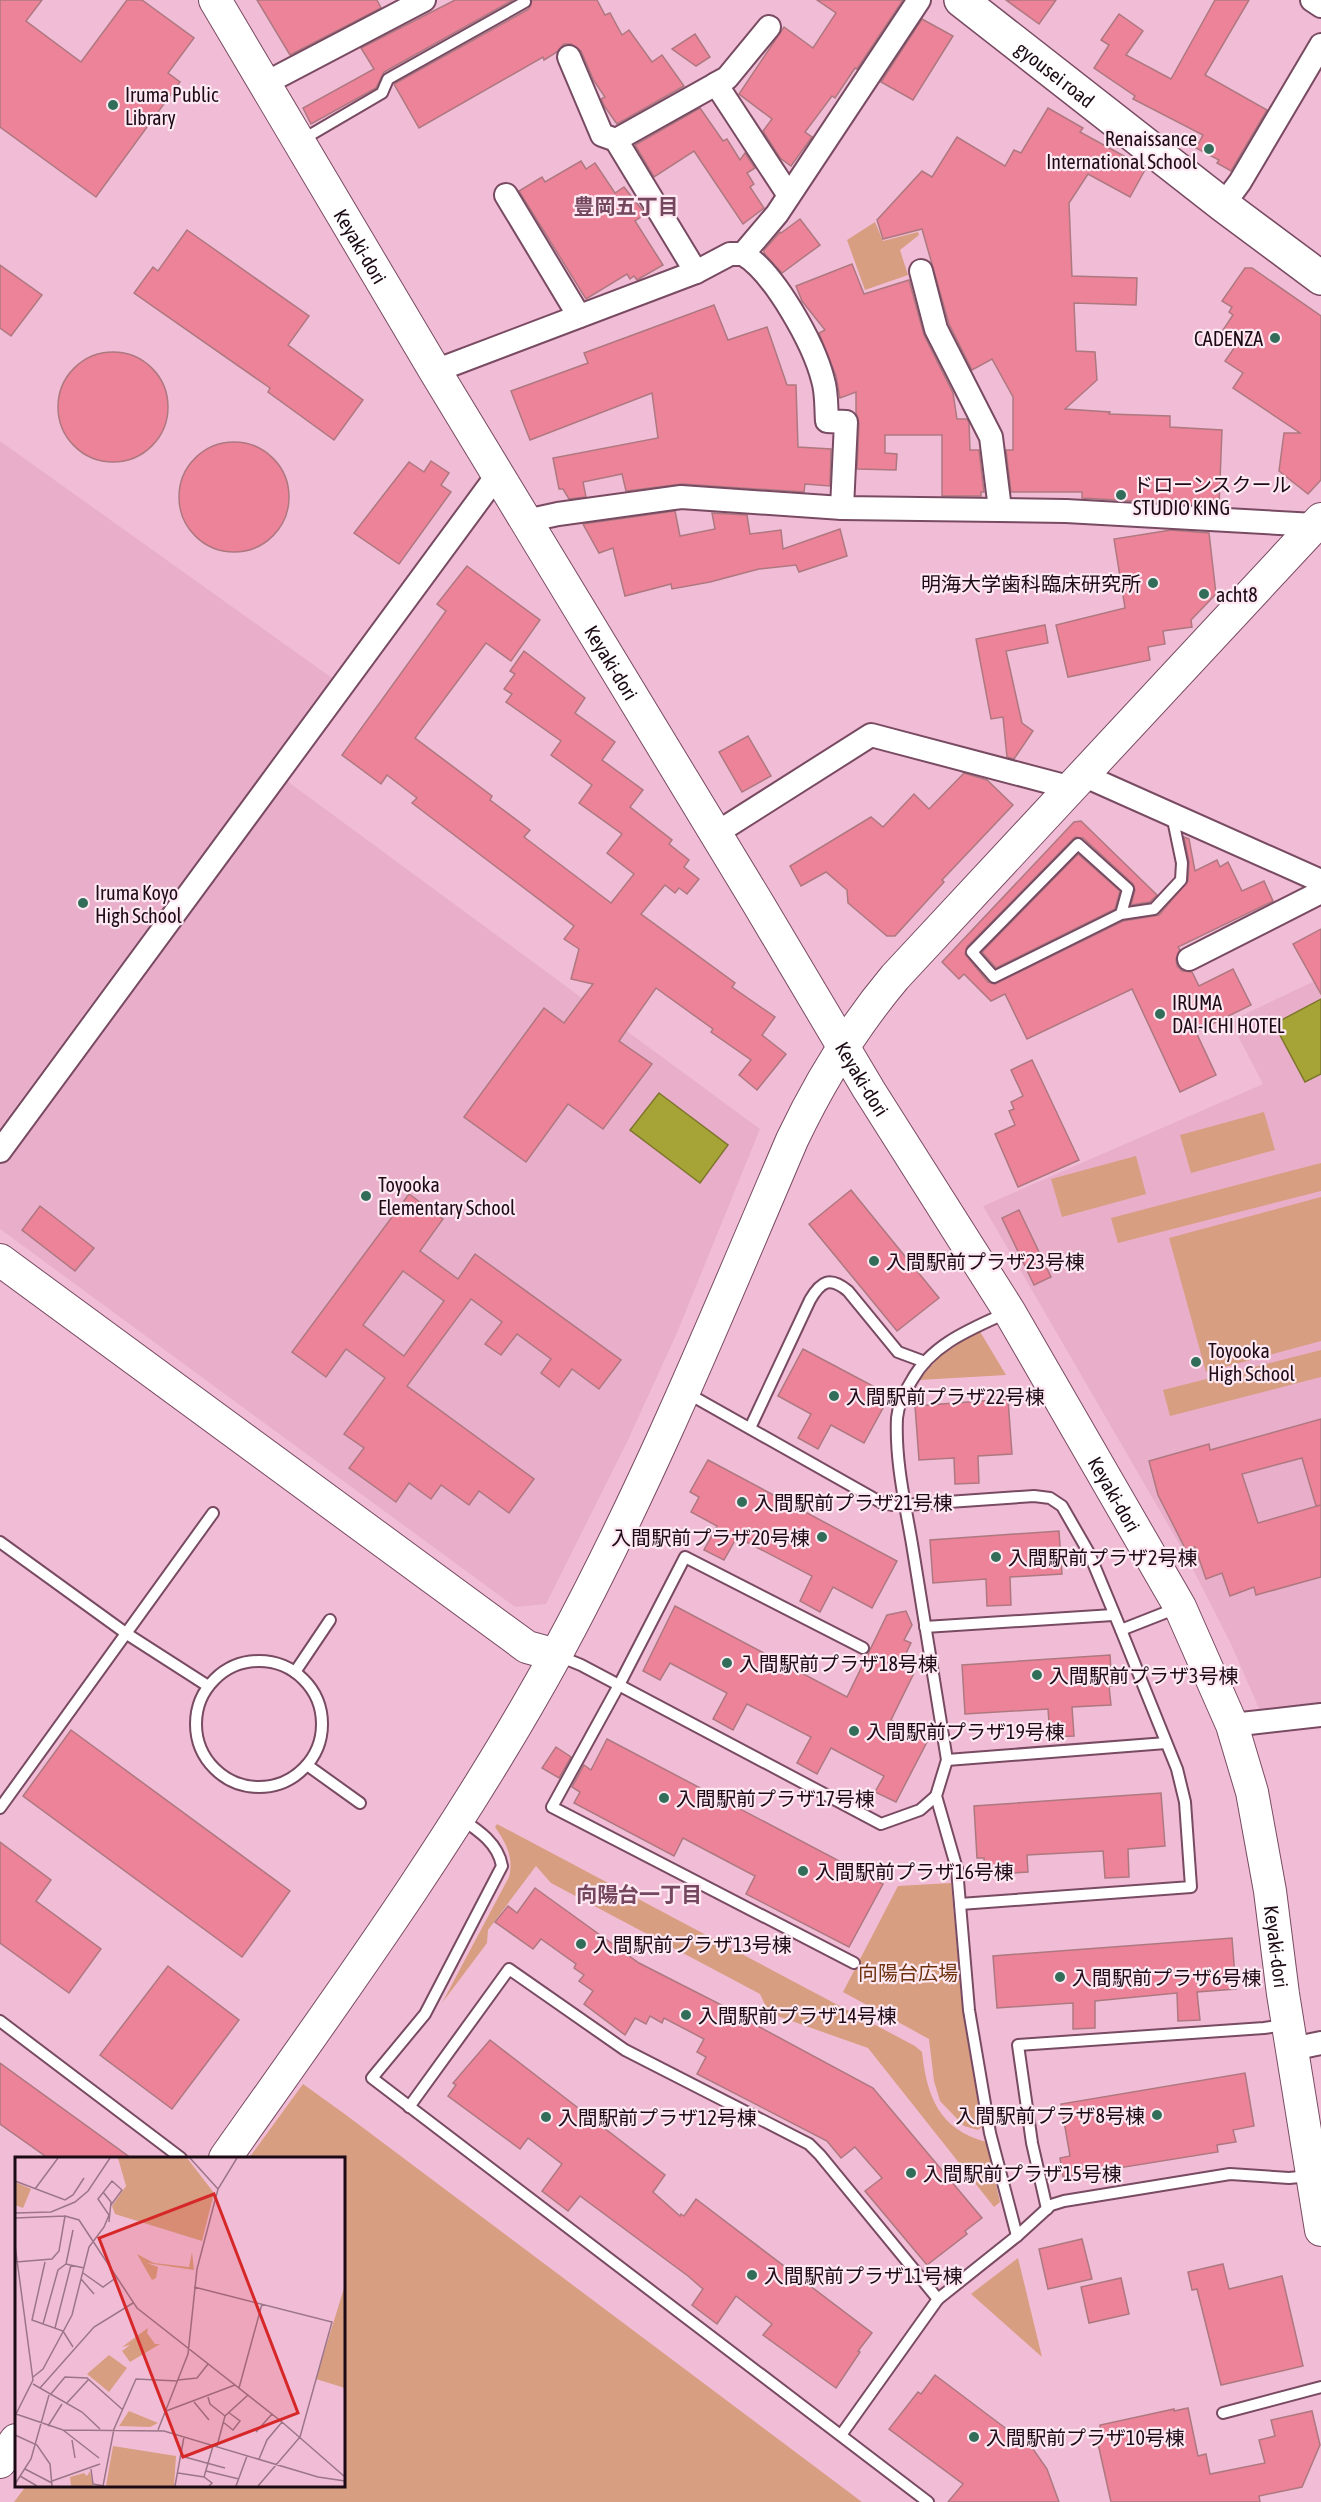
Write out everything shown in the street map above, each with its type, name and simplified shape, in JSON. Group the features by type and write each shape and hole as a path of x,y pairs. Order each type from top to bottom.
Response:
{"highway":[{"name":"gyousei road","path":"967,2 1223,205 1321,278"}],"street":[{"name":"Keyaki-dori","path":"214,0 843,1047 1009,1311 1180,1607 1232,1725 1244,1761 1259,1824 1270,1892 1300,2039 1311,2176 1321,2230"},
{"path":"264,84 424,0"},
{"path":"743,254 777,214 788,194 919,0"},
{"path":"1312,0 1321,6"},
{"path":"616,140 727,78 769,27"},
{"path":"1223,205 1240,182 1321,45"},
{"path":"569,57 602,135 616,140 696,272"},
{"path":"716,84 788,194"},
{"path":"507,195 579,316"},
{"path":"435,371 696,272 730,254 743,254 757,262 803,329 824,380 827,421 846,422 842,508"},
{"path":"921,271 936,329 991,437 1000,509"},
{"path":"0,1151 498,474"},
{"path":"526,521 558,514 681,497 842,508 1000,509 1318,522"},
{"path":"226,2157 382,1935 460,1818 556,1655 620,1533 684,1392 792,1140 815,1092 843,1047 872,1004 895,977 1318,522"},
{"path":"715,834 871,735 1077,782 1172,815 1321,881"},
{"path":"1189,960 1321,892"},
{"path":"0,1260 526,1647 556,1655"},
{"path":"1232,1725 1321,1715"},
{"path":"0,2462 15,2441"}],"lane":[{"path":"298,142 382,93 388,79 525,2"},
{"path":"1121,914 1128,889 1078,844 972,952 994,977 1121,914 1154,909 1181,880 1182,863 1172,815"},
{"path":"750,1428 810,1300 817,1288 825,1283 832,1281 848,1291 898,1352 925,1362"},
{"path":"556,1655 881,1824 920,1810 936,1796 947,1760 905,1505 899,1461 897,1415 912,1378 925,1362 959,1334 1009,1311"},
{"path":"684,1392 882,1503 892,1505"},
{"path":"905,1505 1034,1496 1050,1498 1062,1506 1089,1553 1108,1594 1113,1615 1177,1769 1185,1802 1191,1887 960,1904"},
{"path":"0,1808 213,1513"},
{"path":"0,1542 127,1634 208,1686"},
{"path":"854,1963 552,1807 619,1686 685,1557 863,1648"},
{"path":"1121,1630 1180,1607"},
{"path":"925,1627 1113,1615"},
{"path":"295,1672 330,1620"},
{"path":"259,1661 278,1664 295,1672 310,1687 319,1706 322,1727 317,1747 307,1765 290,1779 270,1786 248,1786 228,1779 211,1765 200,1747 195,1726 198,1705 208,1686 222,1672 240,1664 259,1661"},
{"path":"947,1760 1166,1743"},
{"path":"307,1765 360,1803"},
{"path":"936,1796 954,1852 969,2010 986,2110 1017,2236"},
{"path":"460,1818 483,1833 500,1855 502,1866 425,2014 372,2078 928,2502"},
{"path":"409,2107 509,1969 625,2050 809,2144 938,2299"},
{"path":"0,2021 180,2157"},
{"path":"1047,2209 1032,2143 1018,2045 1264,2028 1300,2039"},
{"path":"841,2435 938,2299 1047,2209 1064,2201 1230,2174 1289,2178 1311,2176"},
{"path":"1223,2413 1321,2387"}],"shaded area":[{"name":"Iruma Koyo High School","path":"0,441 332,678 0,1128"},
{"name":"Toyooka Elementary School","path":"283,778 760,1129 677,1333 628,1440 546,1604 515,1607 0,1229 0,1164"},
{"name":"Toyooka High School","path":"1321,978 1321,1705 1260,1711 1231,1644 1185,1554 983,1206 1263,1084 1230,1021"},
{"path":"1321,999 1321,1074 1305,1082 1274,1024"},
{"path":"659,1093 728,1145 700,1183 630,1130"}],"green space":[{"path":"875,222 883,241 918,232 919,235 900,250 908,275 865,290 847,240"},
{"path":"1264,1112 1275,1150 1191,1173 1180,1135"},
{"path":"1136,1156 1146,1194 1062,1217 1051,1179"},
{"path":"1321,1163 1321,1191 1118,1243 1111,1218"},
{"path":"1321,1197 1321,1341 1206,1372 1169,1238"},
{"path":"979,1330 1006,1375 919,1380 940,1356"},
{"path":"1321,1350 1321,1377 1170,1416 1163,1390"},
{"path":"497,1824 915,2046 922,2052 932,2097 946,2120 957,2129 986,2142 1000,2202 994,2207 868,2048 769,2013 760,1994 551,1883 536,1866 488,1930 487,1943 442,2003 509,1877 510,1857 495,1827"},
{"name":"向陽台広場","path":"951,1883 963,2014 982,2127 978,2130 964,2126 940,2101 934,2081 929,2039 843,1992 898,1886"},
{"path":"303,2084 862,2502 14,2502 25,2487 345,2487 345,2157 250,2157"},
{"path":"1018,2258 1042,2357 971,2294"}],"building":[{"path":"0,0 42,0 26,21 81,62 127,0 142,0 194,38 168,73 180,82 96,197 0,127"},
{"path":"257,0 377,0 381,8 290,55"},
{"path":"455,0 513,0 384,72 376,88 311,124 303,108 374,69 361,48"},
{"path":"532,0 597,0 605,15 610,13 622,35 629,30 652,62 662,55 684,86 617,124 601,99 605,97 594,81 581,51 571,44 564,44 557,52 544,60 543,57 419,128 394,84 529,9"},
{"path":"817,0 903,0 857,69 855,68 835,98 832,96 805,132 812,137 791,166 780,158 763,131 772,119 739,94 784,27 813,48 836,13"},
{"path":"1006,0 1056,0 1039,24"},
{"path":"1215,0 1249,0 1205,75 1267,110 1231,171 1217,163 1219,160 1196,148 1203,135 1133,99 1135,96 1094,68 1109,45 1101,40 1119,14 1143,31 1126,55 1171,79"},
{"path":"922,19 953,36 913,100 881,82"},
{"path":"695,34 710,57 696,66 672,49"},
{"path":"700,108 723,141 727,139 740,160 745,153 755,168 747,173 754,184 750,187 764,208 743,224 694,151 654,177 635,145"},
{"path":"1048,108 1083,128 1080,132 1146,168 1130,197 1088,174 1069,203 1072,276 1137,278 1136,305 1074,303 1076,351 1095,352 1097,380 1065,409 1110,412 1109,414 1170,416 1170,427 1222,430 1219,506 1082,498 1082,492 1011,492 1006,450 1013,450 1013,397 992,359 972,370 949,324 922,229 883,239 877,220 922,171 932,177 957,137 1005,166 1014,150 1021,153"},
{"path":"581,161 586,169 595,163 615,193 624,187 643,211 645,214 635,221 663,265 637,280 634,276 630,279 627,274 586,299 519,191 542,177 545,182"},
{"path":"800,219 820,245 782,273 764,253 764,250 780,232"},
{"path":"187,230 309,316 288,345 363,400 334,440 268,392 270,388 134,293 153,267 158,271"},
{"path":"852,264 864,294 909,280 924,335 953,393 957,419 967,419 970,450 979,450 984,492 981,492 981,496 942,496 942,435 885,435 885,453 897,454 896,470 857,469 859,423 856,413 856,392 840,398 836,376 819,333 825,330 802,301 796,286"},
{"path":"0,265 42,295 11,336 0,328"},
{"name":"CADENZA","path":"1245,268 1252,268 1321,316 1321,480 1308,494 1279,471 1284,433 1300,433 1233,388 1243,373 1225,361 1237,344 1221,333 1233,315 1229,312 1232,307 1222,301"},
{"path":"714,305 728,340 767,327 787,385 796,385 798,447 831,449 830,486 805,484 804,492 682,484 626,491 622,474 583,482 586,497 569,499 563,489 559,489 553,458 658,438 652,393 530,440 511,391 588,363 584,353"},
{"path":"113,352 134,356 152,368 164,386 168,407 164,428 152,446 134,458 113,462 92,458 74,446 62,428 58,407 62,386 74,368 92,356"},
{"path":"234,442 255,446 273,458 285,476 289,497 285,518 273,536 255,548 234,552 213,548 195,536 183,518 179,497 183,476 195,458 213,446"},
{"path":"431,461 449,473 441,485 451,492 399,564 354,533 409,462 424,472"},
{"path":"675,511 680,536 715,529 712,513 747,515 750,534 781,530 783,549 840,529 847,556 799,572 796,565 759,569 710,582 672,589 671,584 625,596 613,548 599,553 583,524"},
{"path":"1171,530 1209,533 1216,594 1191,620 1192,627 1163,631 1165,644 1148,647 1150,660 1068,677 1056,625 1125,608 1114,539"},
{"path":"467,566 540,620 511,661 486,643 415,738 492,796 490,800 530,830 524,837 611,903 634,874 607,853 622,834 579,803 592,785 551,755 561,741 506,702 512,694 504,689 515,674 510,671 524,651 585,698 575,713 615,742 602,760 643,790 630,807 672,840 669,844 689,860 684,867 699,879 687,894 679,888 675,893 665,885 641,914 735,983 732,987 775,1017 762,1035 786,1054 757,1090 739,1075 751,1060 711,1032 713,1029 656,988 619,1041 652,1064 603,1129 568,1104 526,1162 464,1117 544,1008 564,1023 593,984 571,979 579,949 564,939 574,926 412,803 417,798 387,775 381,784 342,755 446,611 437,604"},
{"path":"1045,625 1048,643 1006,651 1022,723 1033,731 1014,759 1007,757 1003,717 991,719 976,639"},
{"path":"748,736 771,776 742,792 719,752"},
{"path":"964,773 987,780 1013,805 942,880 944,882 895,936 887,936 848,903 847,890 826,872 801,886 790,866 871,817 883,827 914,794 929,809"},
{"path":"1081,821 1157,895 1150,902 1131,905 1135,890 1133,884 1083,838 1075,837 967,947 965,954 988,982 995,984 1123,921 1159,915 1188,881 1189,862 1184,837 1189,839 1195,871 1217,860 1220,867 1228,862 1242,891 1264,881 1273,901 1178,947 1180,950 1176,959 1177,966 1182,971 1192,972 1199,986 1233,969 1251,1005 1196,1032 1216,1075 1180,1092 1132,989 1027,1039 1005,994 991,1001 964,974 959,979 942,962 1074,822"},
{"path":"1078,854 1120,891 1115,909 996,968 982,952"},
{"path":"1321,929 1321,994 1293,944"},
{"path":"1032,1060 1079,1160 1018,1187 995,1134 1015,1125 1009,1111 1014,1109 1011,1102 1023,1096 1011,1070"},
{"name":"入間駅前プラザ23号棟","path":"851,1190 939,1298 897,1331 809,1224"},
{"path":"409,1194 443,1219 420,1251 458,1279 475,1254 621,1360 599,1389 572,1369 559,1387 541,1373 551,1359 517,1334 501,1355 485,1344 502,1322 471,1299 407,1386 534,1479 509,1513 479,1491 469,1505 441,1485 431,1499 409,1483 396,1502 349,1468 364,1448 344,1434 385,1378 346,1349 326,1377 292,1352","holes":["403,1271 444,1301 404,1356 363,1325"]},
{"path":"40,1206 94,1248 75,1271 22,1230"},
{"path":"1019,1210 1051,1277 1034,1285 1002,1218"},
{"name":"入間駅前プラザ22号棟","path":"803,1349 890,1395 864,1443 831,1425 818,1449 798,1438 811,1414 778,1396"},
{"path":"1008,1399 1012,1454 978,1456 979,1483 955,1484 954,1458 919,1460 915,1406"},
{"path":"1321,1419 1321,1505 1321,1577 1256,1595 1254,1587 1230,1596 1222,1573 1206,1579 1195,1547 1186,1550 1158,1495 1149,1461 1209,1444 1210,1450","holes":["1302,1458 1316,1506 1321,1505 1258,1523 1242,1474"]},
{"path":"708,1460 897,1561 872,1608 833,1587 820,1612 800,1601 812,1576 737,1537 724,1560 704,1550 717,1526 691,1512 699,1497 690,1492"},
{"name":"入間駅前プラザ2号棟","path":"1059,1531 1062,1574 1010,1577 1011,1605 987,1606 986,1579 933,1583 930,1540"},
{"path":"675,1606 847,1697 887,1615 906,1611 912,1625 904,1640 911,1643 900,1666 914,1673 891,1720 928,1740 896,1802 875,1792 884,1776 831,1748 817,1774 797,1763 811,1737 747,1704 733,1730 713,1719 727,1693 670,1663 660,1680 643,1671"},
{"name":"入間駅前プラザ3号棟","path":"1110,1655 1111,1705 1072,1707 1074,1736 1050,1737 1048,1709 965,1714 962,1665"},
{"path":"71,1730 290,1891 242,1957 23,1796"},
{"path":"607,1739 883,1884 849,1947 746,1894 755,1876 683,1838 674,1856 574,1803 580,1792 572,1787 584,1765 591,1770"},
{"path":"556,1747 571,1757 559,1778 542,1768"},
{"path":"1161,1793 1165,1846 1128,1849 1129,1877 1105,1878 1103,1851 1027,1855 1028,1872 985,1875 984,1858 977,1858 974,1806"},
{"path":"0,1842 51,1880 36,1901 101,1949 69,1993 0,1943"},
{"path":"535,1888 639,1963 753,2021 752,2023 873,2088 982,2218 965,2231 967,2234 927,2265 865,2191 882,2178 855,2147 841,2158 827,2141 697,2074 706,2057 697,2052 704,2039 664,2018 662,2023 650,2016 646,2024 635,2018 625,2035 584,2004 593,1991 579,1981 584,1975 574,1968 576,1964 541,1939 533,1949 495,1922 508,1906 517,1913"},
{"path":"1232,1938 1236,1989 1197,1992 1200,2020 1178,2021 1177,1993 1095,2001 1095,2028 1073,2029 1073,2003 997,2008 993,1956"},
{"path":"168,1966 239,2020 172,2109 100,2055"},
{"path":"490,2040 665,2175 653,2192 680,2216 681,2214 684,2216 696,2199 872,2333 858,2351 860,2352 836,2388 763,2335 772,2324 736,2296 717,2324 692,2305 703,2289 688,2276 580,2196 568,2211 542,2191 562,2164 528,2138 520,2149 448,2096 456,2085 453,2083"},
{"path":"0,2063 130,2157 47,2157 0,2124"},
{"name":"入間駅前プラザ8号棟","path":"1245,2073 1254,2126 1233,2130 1236,2142 1217,2145 1218,2152 1063,2177 1060,2158 1070,2156 1061,2104"},
{"path":"1082,2239 1092,2279 1048,2289 1039,2249"},
{"path":"1223,2264 1229,2289 1282,2276 1303,2366 1221,2385 1197,2289 1192,2290 1188,2272"},
{"path":"1121,2278 1129,2314 1089,2323 1081,2287"},
{"name":"入間駅前プラザ10号棟","path":"935,2375 1033,2449 1047,2469 1059,2502 948,2502 963,2484 889,2429 918,2392 921,2394"},
{"path":"1188,2408 1198,2456 1206,2454 1210,2474 1265,2463 1259,2440 1275,2436 1271,2420 1312,2411 1320,2445 1302,2487 1259,2496 1260,2502 1111,2502 1095,2430 1100,2429 1100,2425"}],"place":[{"name":"Iruma Public Library","path":"113,105"},
{"name":"Renaissance International School","path":"1209,149"},
{"name":"CADENZA","path":"1275,338"},
{"name":"ドローンスクール STUDIO KING","path":"1121,495"},
{"name":"明海大学歯科臨床研究所","path":"1153,583"},
{"name":"acht8","path":"1204,594"},
{"name":"Iruma Koyo High School","path":"83,903"},
{"name":"IRUMA DAI-ICHI HOTEL","path":"1160,1014"},
{"name":"Toyooka Elementary School","path":"366,1196"},
{"name":"入間駅前プラザ23号棟","path":"874,1261"},
{"name":"Toyooka High School","path":"1196,1362"},
{"name":"入間駅前プラザ22号棟","path":"834,1396"},
{"name":"入間駅前プラザ21号棟","path":"742,1502"},
{"name":"入間駅前プラザ20号棟","path":"822,1537"},
{"name":"入間駅前プラザ2号棟","path":"996,1557"},
{"name":"入間駅前プラザ18号棟","path":"727,1663"},
{"name":"入間駅前プラザ3号棟","path":"1037,1675"},
{"name":"入間駅前プラザ19号棟","path":"854,1731"},
{"name":"入間駅前プラザ17号棟","path":"664,1798"},
{"name":"入間駅前プラザ16号棟","path":"803,1871"},
{"name":"入間駅前プラザ13号棟","path":"581,1944"},
{"name":"入間駅前プラザ6号棟","path":"1060,1977"},
{"name":"入間駅前プラザ14号棟","path":"686,2015"},
{"name":"入間駅前プラザ8号棟","path":"1157,2115"},
{"name":"入間駅前プラザ12号棟","path":"546,2117"},
{"name":"入間駅前プラザ15号棟","path":"911,2173"},
{"name":"入間駅前プラザ11号棟","path":"752,2275"},
{"name":"入間駅前プラザ10号棟","path":"974,2437"}],"district":[{"name":"豊岡五丁目","path":"626,206"},
{"name":"向陽台一丁目","path":"639,1894"}]}
